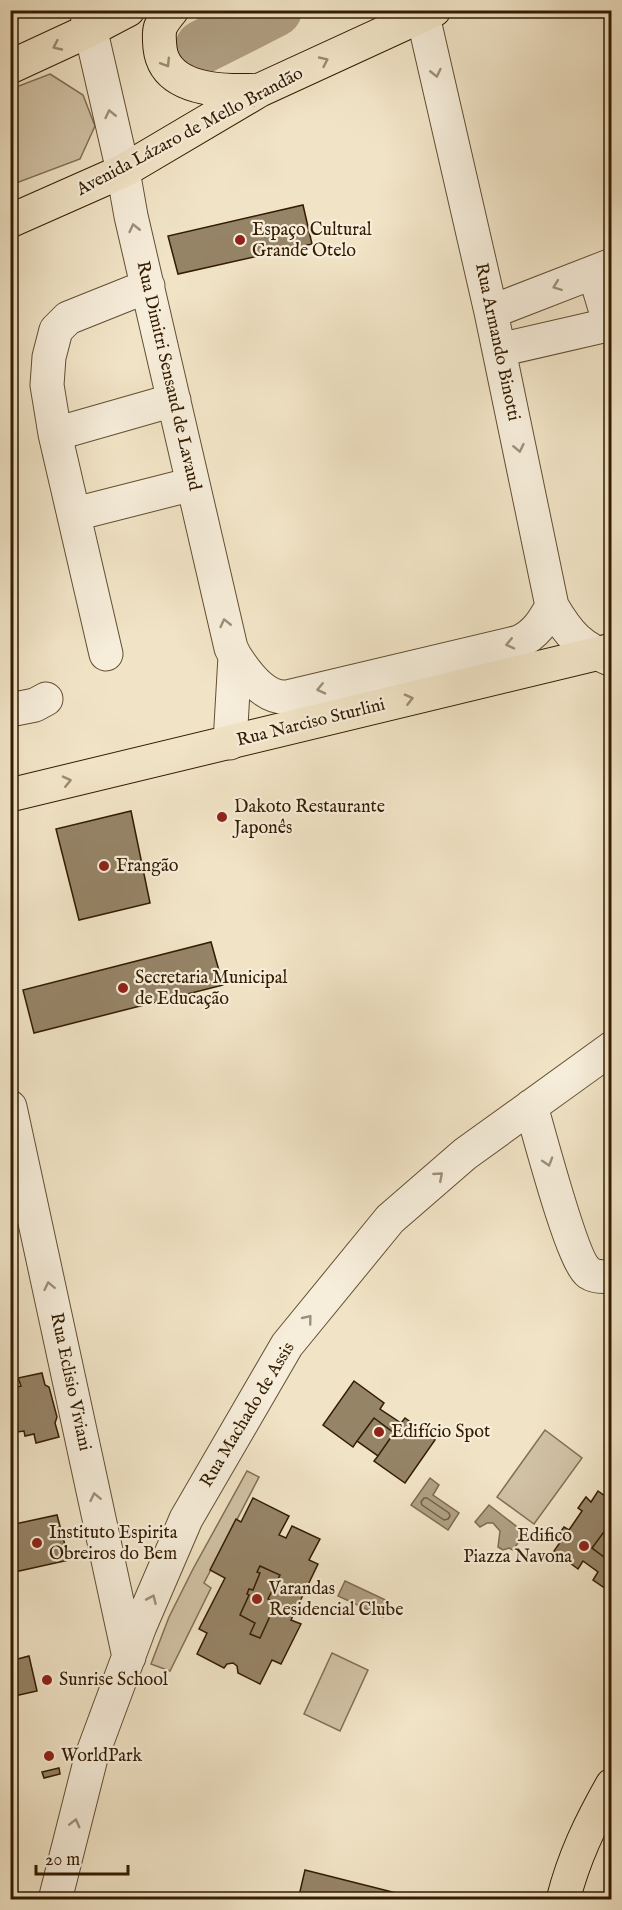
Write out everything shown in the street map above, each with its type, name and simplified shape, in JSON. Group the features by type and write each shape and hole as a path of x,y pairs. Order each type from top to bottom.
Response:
{"main road":[{"path":"10,67 88,20 128,10"},
{"path":"172,10 160,25 159,40 161,58 176,77 214,89 260,90"},
{"name":"Avenida Lázaro de Mello Brandão","path":"10,221 123,171 260,90 429,13"},
{"name":"Rua Narciso Sturlini","path":"10,795 606,654"},
{"path":"562,1899 571,1867 612,1785"}],"street":[{"name":"Rua Armando Binotti","path":"429,13 552,606 572,637 606,654"},
{"name":"Rua Dimitri Sensaud de Lavaud","path":"88,20 123,171 131,216 231,648 235,656 230,743"},
{"path":"491,312 603,268 611,324 499,350"},
{"path":"106,654 55,434 47,385 49,357 56,330 68,318 148,286"},
{"path":"55,434 174,400"},
{"path":"75,514 193,484"},
{"name":"Rua Narciso Sturlini","path":"235,656 248,676 262,688 273,694 287,697 519,642 530,637 540,627 552,606"},
{"path":"10,710 35,705 46,699"},
{"name":"Rua Machado de Assis","path":"55,1899 91,1758 140,1626 186,1519 287,1345 390,1219 465,1154 612,1048"},
{"path":"531,1106 575,1250 589,1273 603,1277 612,1276"},
{"name":"Rua Eclisio Viviani","path":"10,1107 129,1657"}],"shaded area":[{"path":"50,74 83,95 95,126 80,159 11,185 11,89"},
{"path":"545,1430 582,1458 534,1524 497,1497"},
{"path":"247,1471 259,1477 204,1583 211,1588 170,1671 151,1664 169,1617"},
{"path":"332,1653 368,1670 340,1731 304,1714"}],"water":[{"path":"430,1478 439,1485 433,1495 459,1513 448,1530 411,1505"},
{"path":"489,1505 525,1533 513,1550 509,1548 503,1550 498,1547 500,1531 493,1523 480,1527 475,1522"},
{"path":"345,1581 390,1602 383,1617 338,1596"}],"building":[{"name":"Espaço Cultural Grande Otelo","path":"303,205 312,244 178,274 168,236"},
{"name":"Frangão","path":"131,811 150,903 79,920 56,829"},
{"name":"Secretaria Municipal de Educação","path":"211,942 223,985 34,1033 23,990"},
{"path":"42,1373 45,1385 49,1387 57,1417 55,1423 59,1437 36,1443 34,1434 25,1436 24,1431 10,1433 10,1397 15,1396 13,1388 21,1386 18,1378"},
{"name":"Edifício Spot","path":"354,1381 384,1403 380,1409 401,1423 405,1418 435,1440 405,1483 374,1461 378,1456 357,1441 353,1447 323,1425"},
{"path":"374,1418 394,1433 378,1456 357,1441"},
{"name":"Edifico Piazza Navona","path":"598,1491 612,1501 612,1593 593,1580 598,1572 583,1561 578,1569 554,1551 561,1541 556,1538 564,1527 569,1530 582,1511 578,1508 586,1497 591,1502"},
{"name":"Varandas Residencial Clube","path":"253,1498 289,1516 279,1535 286,1538 292,1526 320,1539 309,1560 318,1564 291,1620 301,1624 281,1664 272,1660 260,1684 238,1673 237,1666 233,1663 227,1664 224,1668 197,1654 207,1633 199,1629 225,1578 210,1570 236,1519 241,1522"},
{"name":"Instituto Espirita Obreiros do Bem","path":"57,1515 69,1560 10,1573 10,1525"},
{"path":"612,1521 612,1554 608,1560 592,1548"},
{"path":"260,1566 280,1575 268,1599 276,1603 260,1638 250,1634 255,1623 240,1615 249,1595 247,1594 249,1589 253,1590 260,1573 257,1572"},
{"path":"29,1656 37,1691 10,1697 10,1661"},
{"path":"59,1768 60,1774 44,1778 42,1772"},
{"path":"305,1870 424,1900 298,1900"}],"waterway":[{"path":"202,47 275,10"}],"place":[{"name":"Espaço Cultural Grande Otelo","path":"240,240"},
{"name":"Dakoto Restaurante Japonês","path":"222,817"},
{"name":"Frangão","path":"104,866"},
{"name":"Secretaria Municipal de Educação","path":"123,988"},
{"name":"Edifício Spot","path":"379,1432"},
{"name":"Instituto Espirita Obreiros do Bem","path":"37,1543"},
{"name":"Edifico Piazza Navona","path":"584,1546"},
{"name":"Varandas Residencial Clube","path":"257,1599"},
{"name":"Sunrise School","path":"47,1680"},
{"name":"WorldPark","path":"49,1756"}]}
